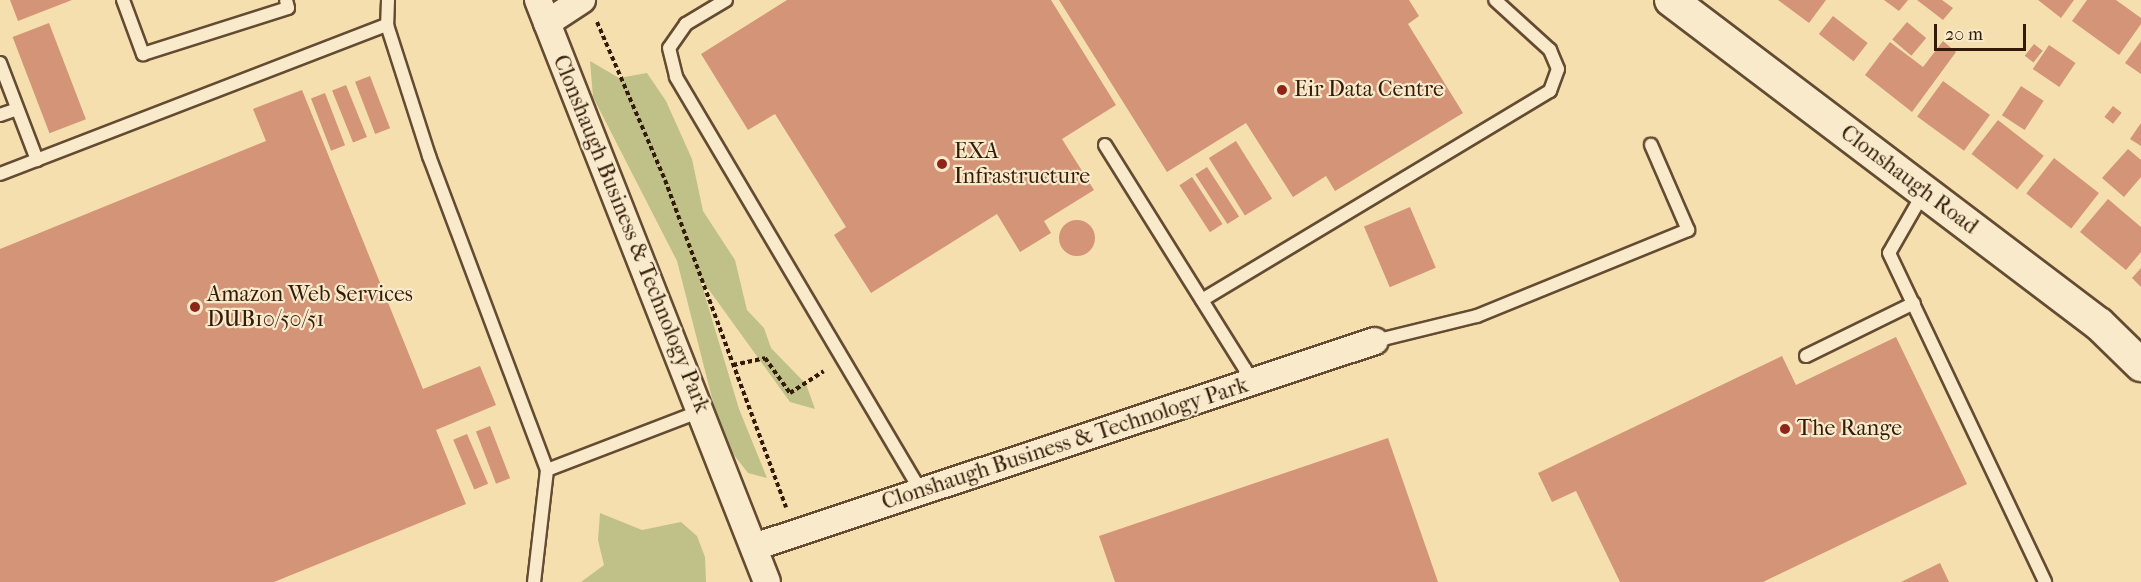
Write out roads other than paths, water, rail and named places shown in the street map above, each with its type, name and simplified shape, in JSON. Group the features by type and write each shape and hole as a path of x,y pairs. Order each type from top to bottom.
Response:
{"street":[{"name":"Clonshaugh Road","path":"1686,4 1924,191 2099,324 2141,365"},
{"name":"Clonshaugh Business & Technology Park","path":"587,5 542,11 767,582"},
{"name":"Clonshaugh Business & Technology Park","path":"754,547 1375,341"}],"lane":[{"path":"123,0 143,54 288,8 286,0"},
{"path":"388,0 387,25 429,156 547,470 534,582"},
{"path":"726,0 686,24 669,48 676,77 921,492"},
{"path":"1202,300 1550,91 1558,69 1550,50 1495,0"},
{"path":"0,174 387,25"},
{"path":"0,63 37,160"},
{"path":"0,115 17,109"},
{"path":"1105,145 1202,300 1250,383"},
{"path":"1375,341 1477,316 1688,230 1651,145"},
{"path":"1924,191 1888,253 1914,303 2045,582"},
{"path":"1806,356 1914,303"},
{"path":"547,470 701,411"}],"place":[{"name":"Eir Data Centre","path":"1282,90"},
{"name":"EXA Infrastructure","path":"942,164"},
{"name":"Amazon Web Services DUB10/50/51","path":"195,307"},
{"name":"The Range","path":"1785,429"}]}
